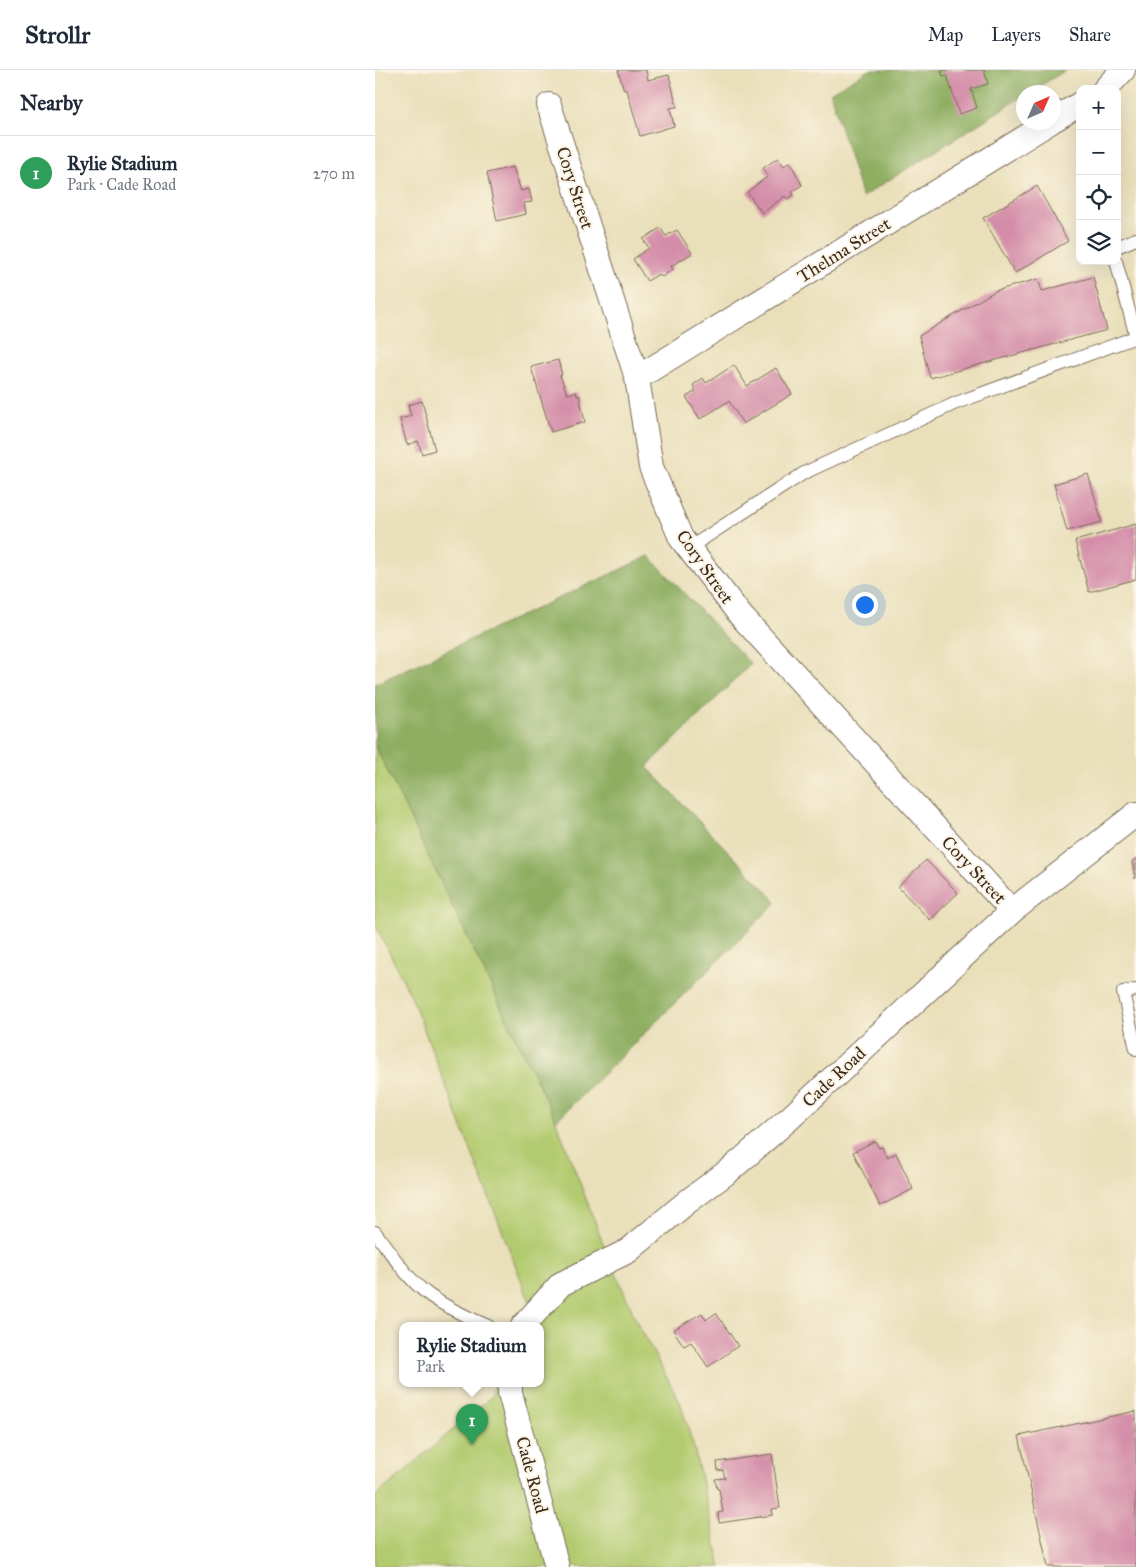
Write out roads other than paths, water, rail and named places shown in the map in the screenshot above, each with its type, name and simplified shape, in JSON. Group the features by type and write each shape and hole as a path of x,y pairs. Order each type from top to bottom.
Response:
{"street":[{"path":"1109,85 1123,70"},
{"name":"Cory Street","path":"549,105 637,378 651,467 681,538 741,616 1012,911"},
{"path":"1061,115 1076,106"},
{"name":"Thelma Street","path":"637,378 1037,130"},
{"name":"Cade Road","path":"527,1322 561,1284 628,1251 687,1202 730,1170 790,1118 1012,911 1136,814"},
{"name":"Cade Road","path":"510,1387 509,1393 557,1567"}],"lane":[{"path":"1121,245 1136,239"},
{"path":"689,548 805,473 956,403 1136,337 1117,265"},
{"path":"1136,990 1123,992 1136,1049"},
{"path":"375,1232 427,1294 478,1322"}],"place":[{"name":"Rylie Stadium","path":"472,1445"}]}
